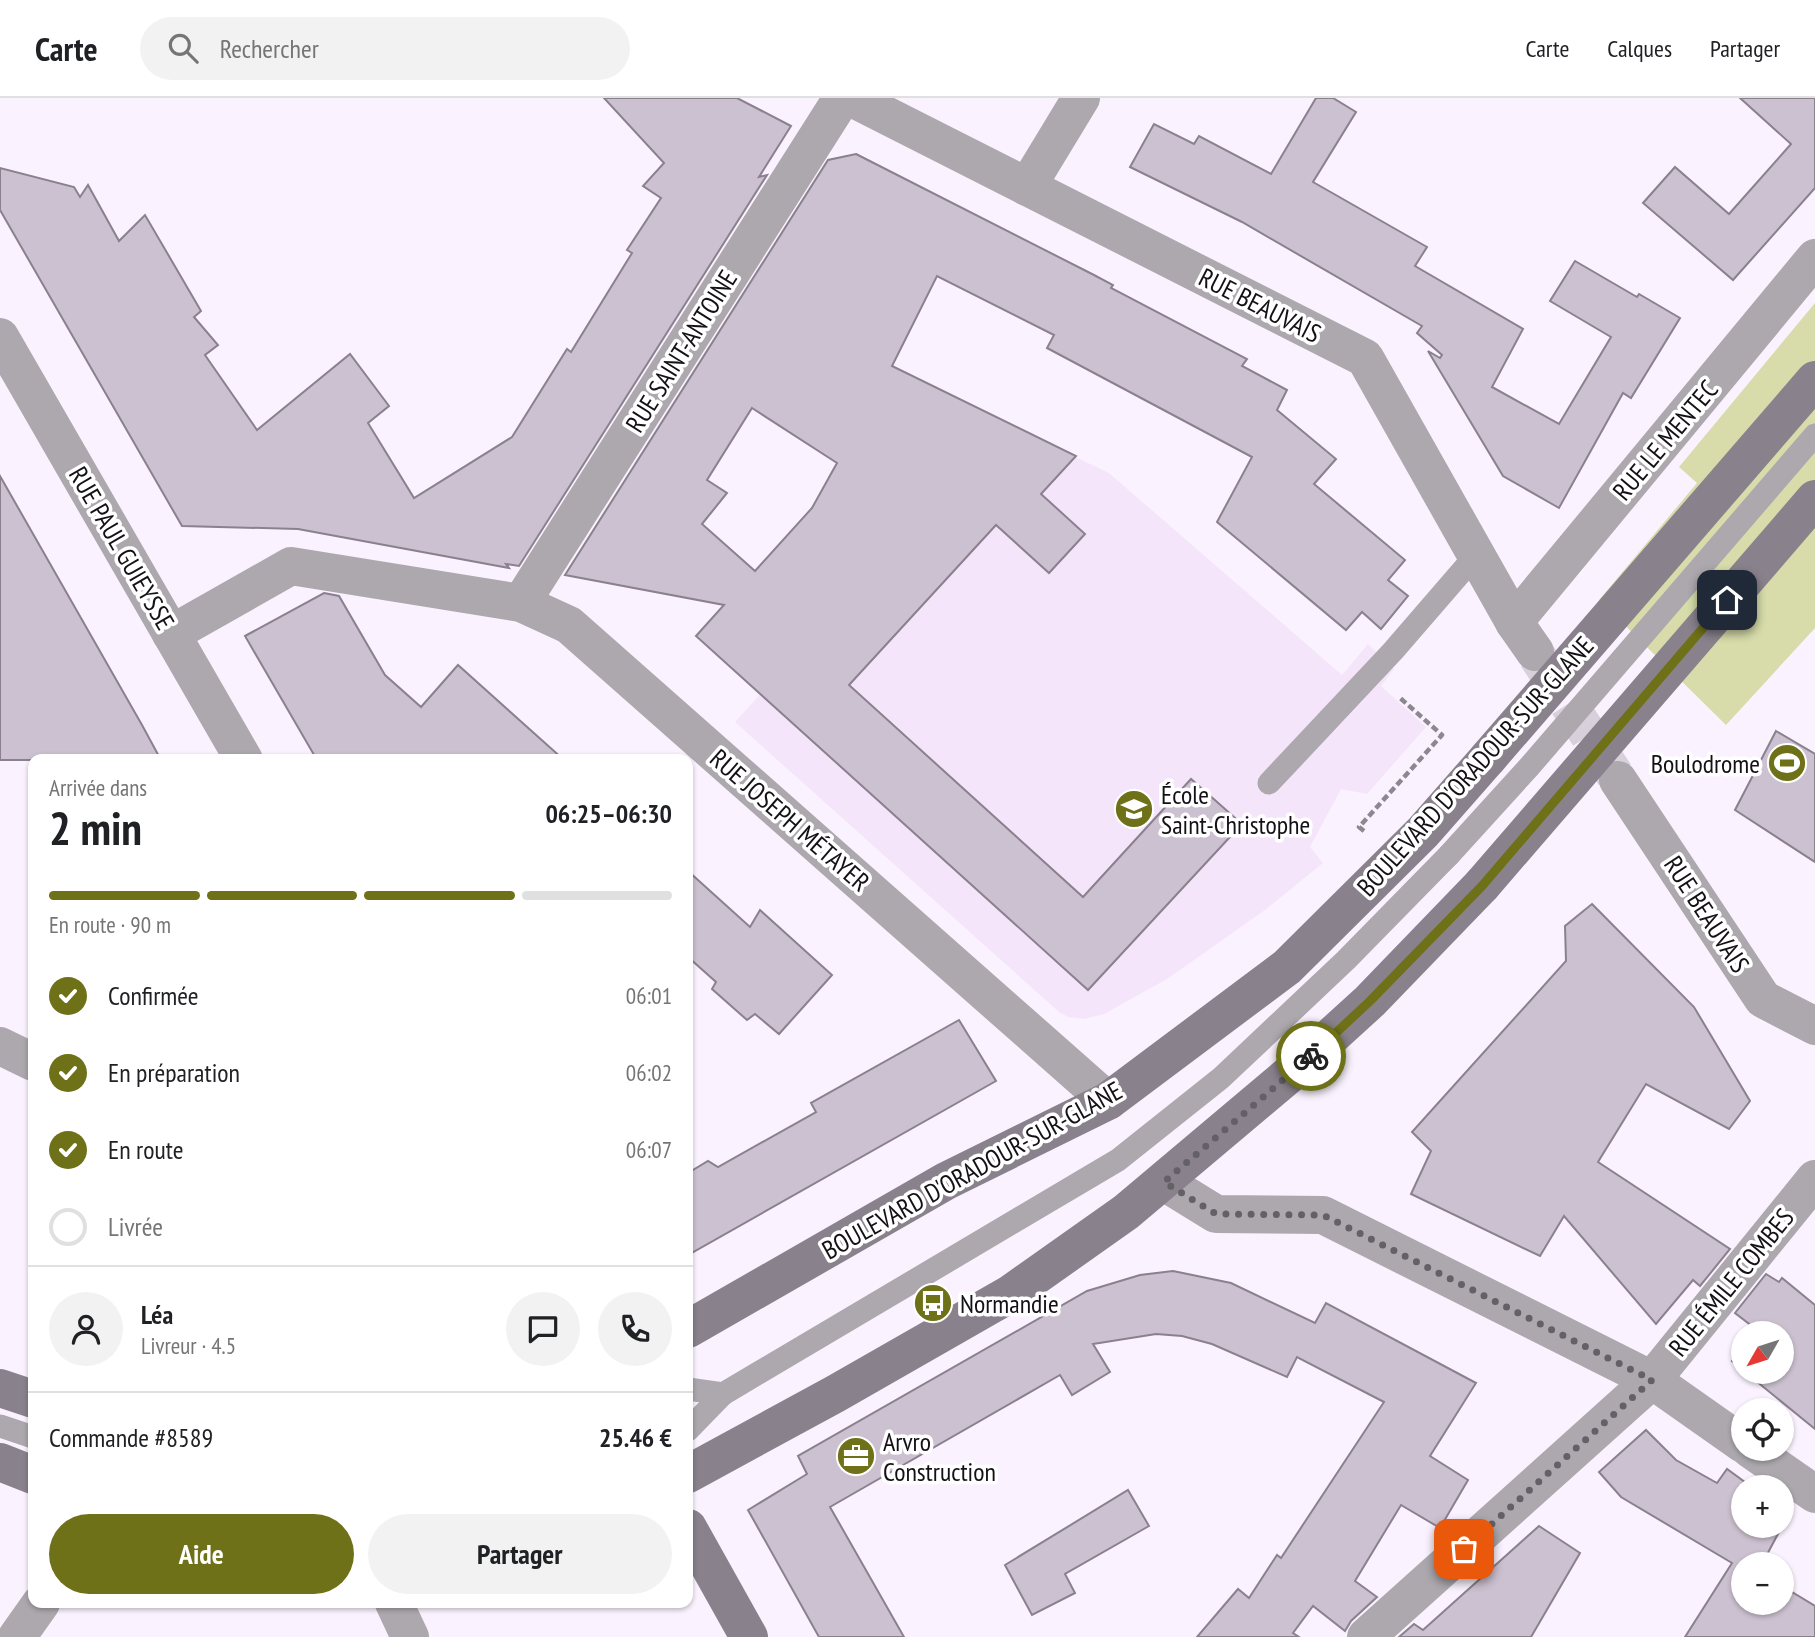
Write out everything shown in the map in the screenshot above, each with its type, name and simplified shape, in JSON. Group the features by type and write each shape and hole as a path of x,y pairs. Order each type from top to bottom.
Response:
{"main road":[{"name":"BOULEVARD D'ORADOUR-SUR-GLANE","path":"693,1326 946,1181 1108,1101 1287,967 1436,844 1815,380"},
{"path":"693,1471 1010,1294 1126,1212 1291,1073 1370,1001 1482,886 1815,499"},
{"path":"0,1388 28,1397"},
{"path":"0,1462 28,1473"},
{"path":"693,1537 749,1637"}],"street":[{"name":"RUE SAINT-ANTOINE","path":"521,603 842,98"},
{"name":"RUE BEAUVAIS","path":"852,98 1365,358 1525,637"},
{"path":"1027,187 1081,98"},
{"name":"RUE LE MENTEC","path":"1525,637 1815,258"},
{"name":"RUE PAUL GUIEYSSE","path":"0,337 241,754"},
{"name":"RUE JOSEPH MÉTAYER","path":"171,634 291,566 521,603 569,625 1108,1101"},
{"name":"RUE BEAUVAIS","path":"1618,780 1763,999 1815,1026"},
{"path":"0,1046 28,1060"},
{"name":"RUE ÉMILE COMBES","path":"1366,1637 1652,1380 1815,1179"},
{"path":"1164,1182 1216,1214 1323,1215 1652,1380 1731,1436"},
{"path":"1767,1461 1815,1494"},
{"path":"17,1637 37,1608"},
{"path":"396,1608 410,1637"}],"lane":[{"name":"BOULEVARD D'ORADOUR-SUR-GLANE","path":"693,1425 723,1394 1118,1160 1221,1078 1346,960 1436,844 1529,767 1815,435"},
{"path":"1269,783 1393,651 1476,555"},
{"path":"693,1390 723,1394"},
{"path":"0,1426 28,1435"}],"path":[{"path":"1359,827 1442,735 1395,693"}],"shaded area":[{"path":"1008,422 1034,434 1033,437 1109,473 1342,675 1368,644 1394,669 1381,686 1426,727 1367,794 1341,789 1310,847 1323,863 1265,910 1167,979 1104,1014 1084,1019 1068,1017 1059,1012 735,722"}],"green space":[{"path":"1815,303 1815,628 1726,725 1599,600 1697,483 1679,467"}],"building":[{"path":"604,98 737,98 791,126 759,177 767,175 519,566 506,564 509,568 298,529 182,526 0,210 0,168 74,187 80,197 88,185 119,241 145,215 201,311 194,317 218,345 205,355 257,430 350,354 389,406 368,423 414,498 512,437 567,349 571,352 632,253 627,250 661,198 643,186 664,163"},
{"path":"1316,98 1333,98 1356,112 1313,182 1427,247 1415,266 1523,329 1492,387 1559,424 1611,337 1550,301 1575,261 1680,318 1631,398 1623,393 1559,508 1503,476 1428,351 1440,358 1442,355 1417,333 1422,326 1242,222 1130,167 1154,124 1194,144 1199,136 1271,174"},
{"path":"1740,98 1815,98 1815,188 1733,280 1643,203 1675,167 1729,214 1791,144"},
{"path":"856,154 1094,275 1113,285 1111,288 1247,359 1242,366 1287,390 1277,410 1336,459 1314,484 1405,560 1388,580 1408,596 1381,629 1362,612 1346,630 1217,522 1252,457 1047,348 1054,335 937,276 892,366 1076,456 1041,494 1085,534 1049,573 996,525 849,685 1083,897 1191,779 1242,824 1088,990 696,636 724,605 565,575 828,160","holes":["752,408 837,463 812,508 755,571 702,524 727,493 707,480"]},
{"path":"0,476 158,754 28,754 28,760 0,760"},
{"path":"324,593 339,596 385,675 421,707 458,665 557,754 314,754 245,636"},
{"path":"1776,731 1815,754 1815,862 1735,810"},
{"path":"693,876 750,927 760,910 832,975 779,1034 755,1014 747,1020 712,989 716,982 693,961"},
{"path":"1592,904 1694,1007 1750,1101 1729,1129 1646,1084 1598,1162 1730,1249 1700,1286 1693,1280 1656,1324 1564,1216 1540,1256 1411,1194 1431,1151 1412,1132 1566,961 1565,926"},
{"path":"959,1020 996,1081 693,1252 693,1170 708,1161 718,1167 816,1112 811,1103"},
{"path":"1173,1271 1231,1283 1315,1323 1326,1303 1476,1383 1430,1456 1468,1480 1440,1528 1401,1505 1355,1581 1377,1597 1351,1621 1345,1631 1313,1606 1293,1633 1299,1637 1197,1637 1238,1589 1249,1598 1277,1555 1281,1558 1384,1402 1297,1357 1287,1377 1212,1344 1182,1336 1156,1334 1093,1344 1110,1372 1072,1395 1060,1375 830,1507 904,1637 819,1637 748,1510 807,1474 798,1456 1087,1291 1140,1275"},
{"path":"1766,1274 1779,1282 1782,1278 1815,1305 1815,1429 1794,1412 1794,1398 1777,1398 1760,1384 1794,1384 1794,1321 1745,1321 1735,1313"},
{"path":"1646,1430 1676,1460 1717,1483 1727,1469 1735,1475 1731,1475 1731,1538 1776,1538 1768,1552 1731,1552 1731,1562 1621,1497 1599,1472"},
{"path":"1128,1490 1149,1526 1065,1574 1075,1593 1032,1615 1005,1565"},
{"path":"1539,1526 1580,1553 1531,1637 1399,1637 1414,1624 1423,1630"},
{"path":"1731,1565 1731,1615 1794,1615 1794,1593 1815,1606 1815,1637 1685,1637"}],"tunnel":[{"path":"1537,656 1615,775"}],"way so far":[{"path":"1311,1056 1164,1182 1216,1214 1323,1215 1652,1380 1464,1549"}],"place":[{"name":"Boulodrome","path":"1787,763"},
{"name":"École Saint-Christophe","path":"1134,809"},
{"name":"Normandie","path":"933,1303"},
{"name":"Arvro Construction","path":"856,1456"}],"route":[{"path":"1311,1056 1370,1001 1482,886 1727,600"}]}
